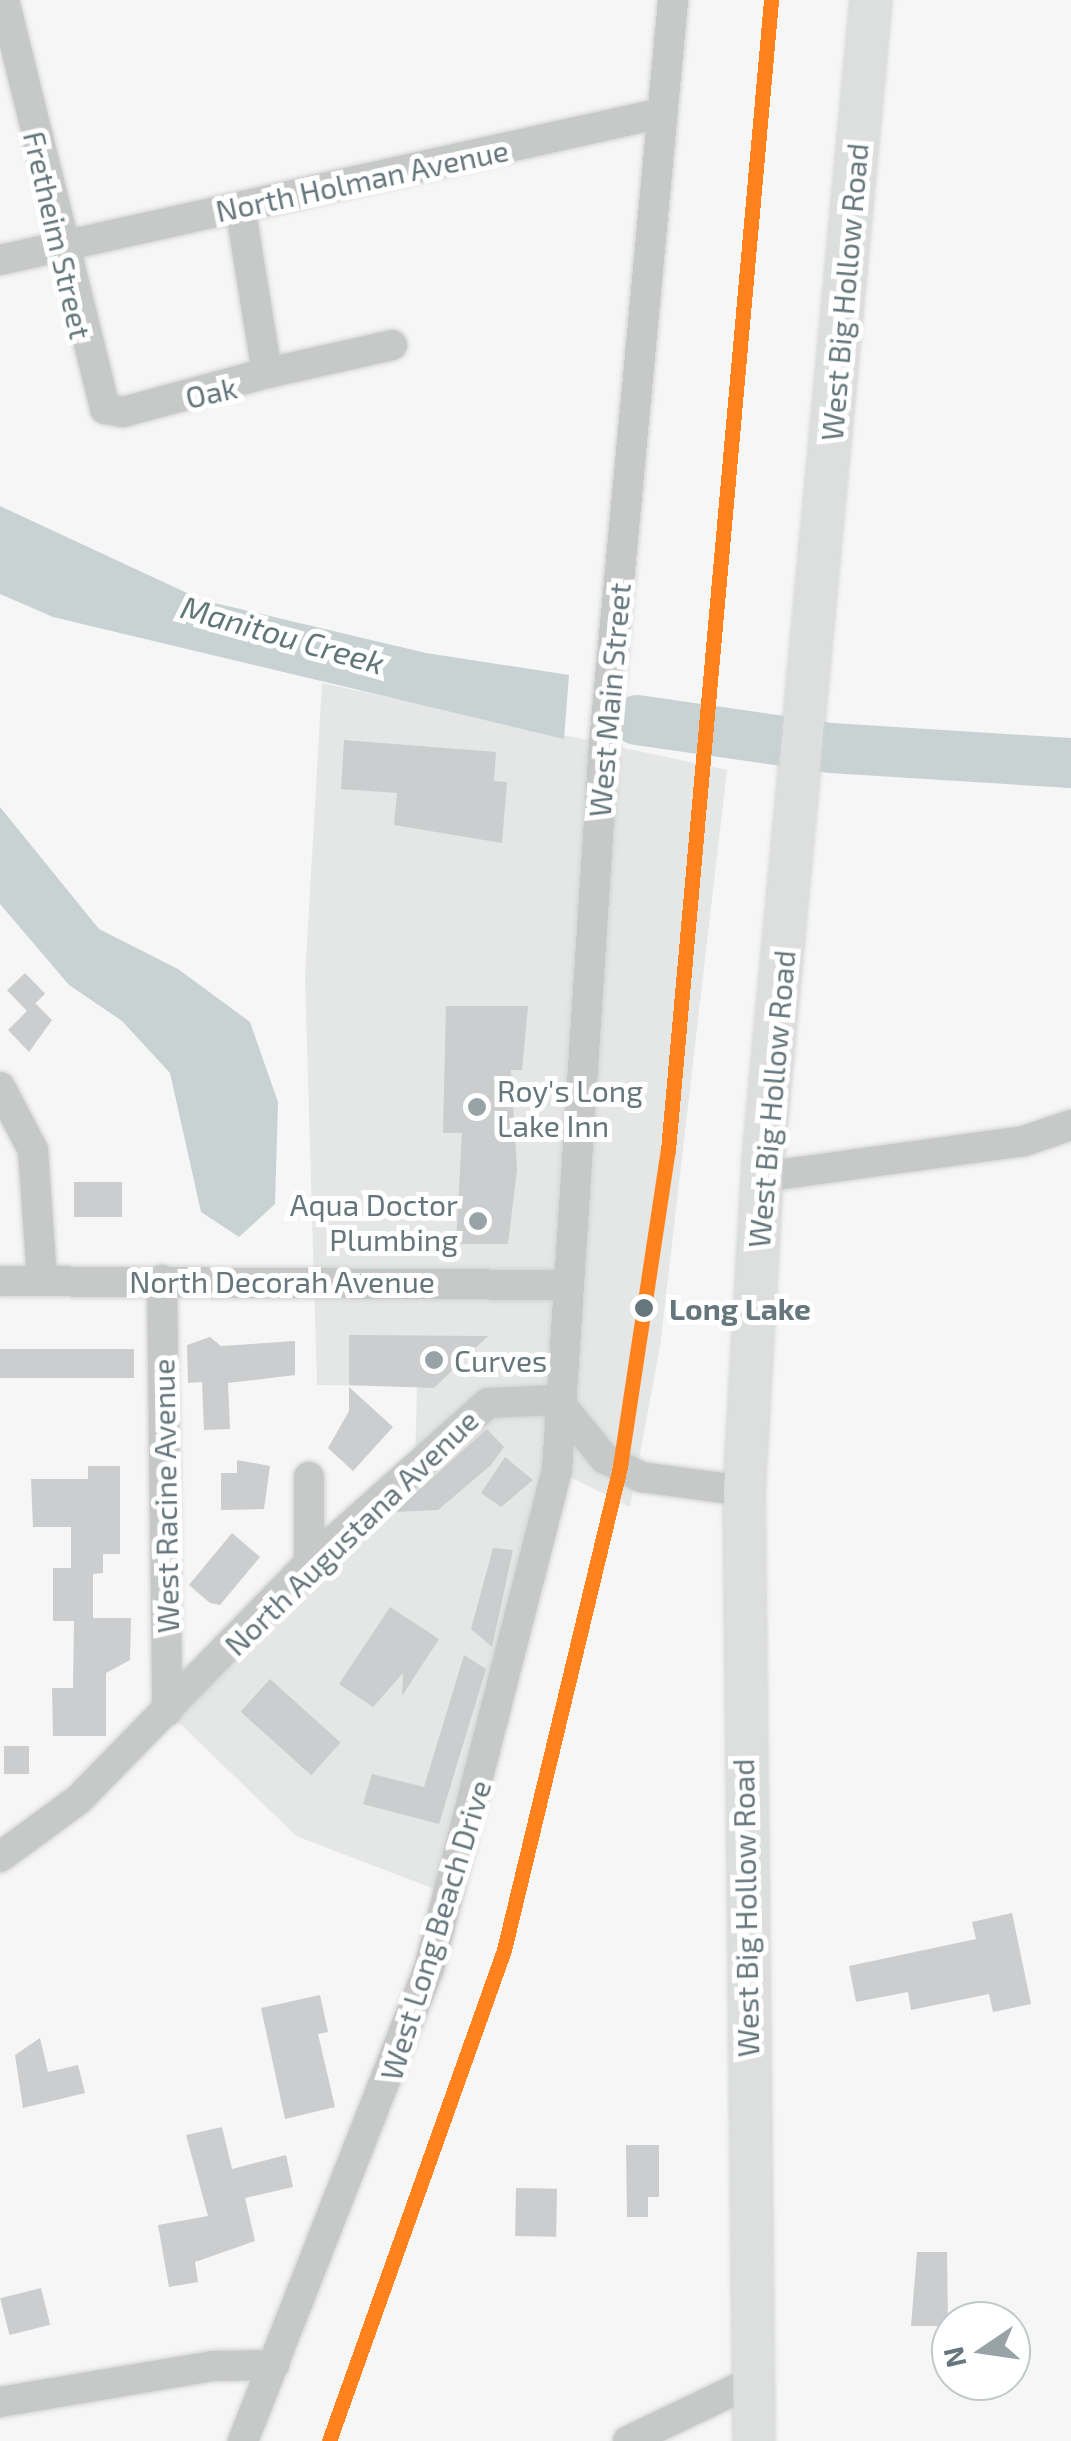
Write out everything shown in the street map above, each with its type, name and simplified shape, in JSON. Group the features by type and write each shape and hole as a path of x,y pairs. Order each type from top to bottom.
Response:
{"main road":[{"name":"West Big Hollow Road","path":"754,2441 744,1491 762,1177 871,0"}],"street":[{"name":"Fretheim Street","path":"4,0 61,247 104,409"},
{"name":"West Main Street","path":"557,1400 673,0"},
{"name":"North Holman Avenue","path":"61,247 662,113"},
{"name":"Oak","path":"104,409 123,412 267,373 240,207"},
{"path":"0,260 61,247"},
{"path":"267,373 392,346"},
{"path":"0,1087 33,1150 42,1280"},
{"path":"762,1177 1024,1140 1071,1125"},
{"name":"West Racine Avenue","path":"162,1280 168,1711"},
{"name":"North Decorah Avenue","path":"0,1281 564,1285"},
{"name":"North Augustana Avenue","path":"0,1857 78,1800 309,1563 464,1416 523,1395 557,1400"},
{"path":"557,1400 604,1458 641,1477 744,1491"},
{"name":"West Long Beach Drive","path":"244,2441 440,1932 557,1470 557,1400"},
{"path":"309,1477 309,1563"},
{"path":"0,2402 213,2366 274,2365"},
{"path":"628,2441 753,2381"}],"shaded area":[{"path":"322,683 727,770 660,1347 630,1507 558,1471 450,1895 296,1836 167,1711 415,1462 417,1387 317,1385 305,978"}],"water":[{"path":"0,506 202,600 426,653 569,675 564,739 53,617 0,594"},
{"path":"0,807 99,929 178,969 250,1022 278,1102 275,1204 239,1237 201,1212 170,1073 122,1021 69,985 0,904"}],"building":[{"path":"344,740 496,752 494,781 507,782 502,843 394,825 397,793 341,789"},
{"path":"25,973 45,994 27,1011 7,990"},
{"path":"35,1003 52,1020 29,1052 8,1030"},
{"path":"446,1006 528,1006 522,1070 511,1070 517,1170 508,1244 456,1244 462,1133 443,1133"},
{"path":"74,1182 122,1182 122,1217 74,1217"},
{"path":"349,1335 488,1336 434,1388 349,1385"},
{"path":"210,1337 221,1346 295,1341 295,1375 228,1383 230,1429 204,1430 202,1382 188,1383 187,1345"},
{"path":"0,1349 134,1349 134,1378 0,1378"},
{"path":"349,1387 393,1427 353,1471 328,1448 349,1411"},
{"path":"487,1429 504,1447 491,1465 438,1510 394,1512"},
{"path":"505,1457 533,1480 501,1507 481,1493"},
{"path":"237,1460 270,1466 264,1509 221,1510 221,1473 237,1473"},
{"path":"88,1466 120,1466 120,1554 103,1554 103,1573 93,1574 93,1618 131,1618 130,1660 106,1673 106,1736 53,1736 52,1688 73,1688 74,1621 53,1621 53,1568 71,1568 71,1527 33,1527 31,1479 88,1479"},
{"path":"232,1533 260,1557 220,1605 210,1603 189,1585"},
{"path":"493,1548 513,1550 492,1647 471,1629"},
{"path":"390,1607 439,1639 402,1696 403,1673 373,1707 339,1684"},
{"path":"464,1655 486,1669 439,1824 363,1804 372,1774 424,1787"},
{"path":"270,1679 341,1743 311,1775 241,1712"},
{"path":"4,1746 29,1746 29,1774 4,1774"},
{"path":"1012,1913 1031,2004 993,2012 989,1994 911,2010 908,1992 856,2002 849,1966 976,1939 972,1922"},
{"path":"320,1995 328,2032 318,2034 335,2107 285,2119 261,2008"},
{"path":"40,2038 48,2072 78,2065 85,2093 23,2108 15,2055"},
{"path":"222,2127 232,2169 286,2155 293,2187 245,2198 255,2241 195,2262 198,2282 169,2287 158,2225 208,2216 186,2135"},
{"path":"626,2145 659,2145 659,2197 648,2197 648,2217 627,2217"},
{"path":"516,2188 557,2189 556,2237 515,2236"},
{"path":"917,2252 947,2252 948,2301 931,2301 931,2326 911,2326"},
{"path":"41,2288 50,2325 9,2335 0,2298"}],"waterway":[{"name":"Manitou Creek","path":"637,720 831,748 1071,763"}],"transit line":[{"path":"329,2441 504,1950 620,1466 668,1150 771,0"}],"place":[{"name":"Roy's Long Lake Inn","path":"477,1107"},
{"name":"Aqua Doctor Plumbing","path":"478,1221"},
{"name":"Long Lake","path":"644,1308"},
{"name":"Curves","path":"434,1360"}]}
